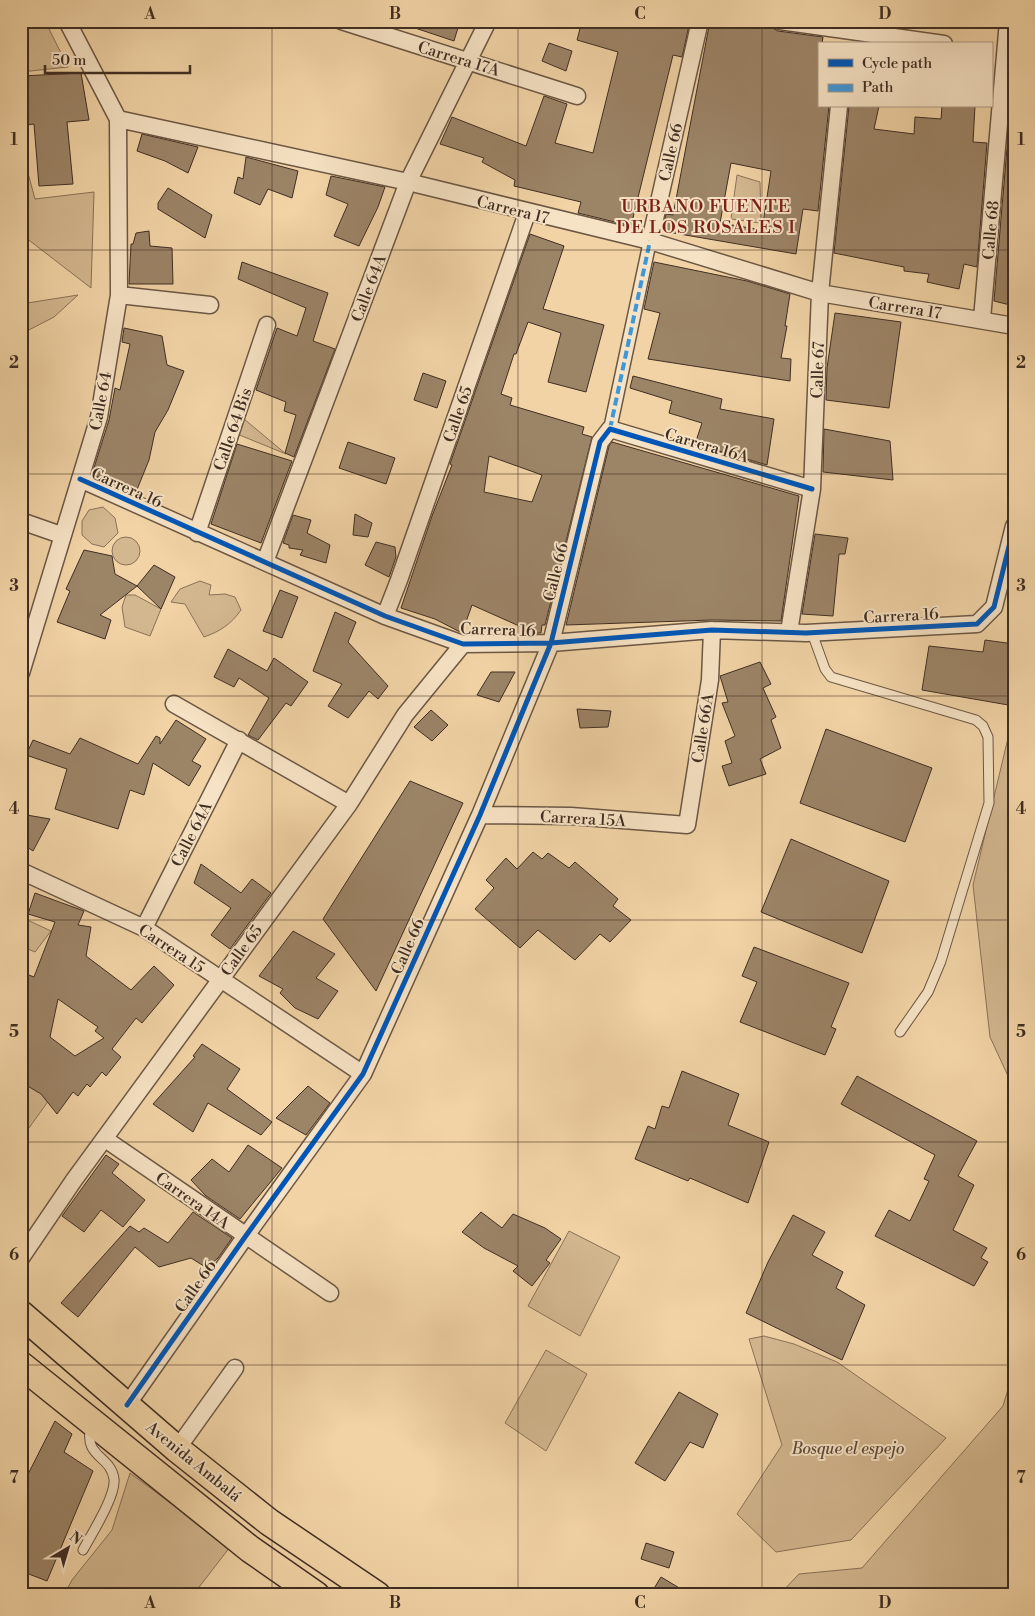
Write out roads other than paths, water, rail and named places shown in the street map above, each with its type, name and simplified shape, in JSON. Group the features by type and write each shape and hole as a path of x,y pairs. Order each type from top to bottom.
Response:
{"main road":[{"name":"Avenida Ambalá","path":"21,1314 127,1405 176,1450 269,1522 377,1595"},
{"name":"Avenida Ambalá","path":"21,1365 92,1424 250,1549 316,1595"}],"street":[{"path":"68,21 118,119"},
{"name":"Carrera 17A","path":"341,21 577,96"},
{"name":"Calle 64A","path":"265,562 408,182 488,21"},
{"name":"Calle 66","path":"127,1405 363,1074 480,814 551,643 600,442 610,429 700,21"},
{"path":"780,21 846,32 928,42"},
{"name":"Calle 68","path":"982,319 998,51 1008,21"},
{"name":"Calle 67","path":"789,632 812,489 820,293 839,108"},
{"name":"Carrera 17","path":"118,119 408,182 527,213 650,241 820,293 982,319 1014,326"},
{"name":"Calle 64","path":"21,674 61,535 99,416 118,295 118,119"},
{"name":"Calle 65","path":"385,616 400,580 527,213"},
{"path":"118,295 210,305"},
{"name":"Calle 64 Bis","path":"197,533 266,325"},
{"name":"Carrera 16A","path":"610,429 812,489"},
{"name":"Carrera 16","path":"80,479 385,616 463,644 551,643 712,630 812,632 978,624 994,607 1014,526"},
{"path":"21,521 61,535"},
{"name":"Calle 66A","path":"687,825 710,680 712,630"},
{"name":"Calle 65","path":"21,1258 219,980 349,804 405,715 463,644"},
{"path":"174,704 349,804"},
{"name":"Calle 64A","path":"144,928 239,740"},
{"name":"Carrera 15A","path":"480,814 571,816 687,825"},
{"name":"Carrera 15","path":"21,871 144,928 219,980 363,1074"},
{"name":"Carrera 14A","path":"105,1139 245,1237 330,1293"},
{"path":"176,1450 235,1368"}],"lane":[{"path":"812,632 825,669 831,677 976,720 983,726 988,737 989,803 941,961 928,992 900,1032"},
{"path":"83,1550 111,1495 114,1480 110,1470 90,1448 88,1438 92,1424"}],"waterway":[{"path":"1014,881 1010,893 1014,908"}],"district":[{"name":"URBANO FUENTE DE LOS ROSALES I","path":"706,216"}],"park label":[{"name":"Bosque el espejo","path":"848,1448"}]}
